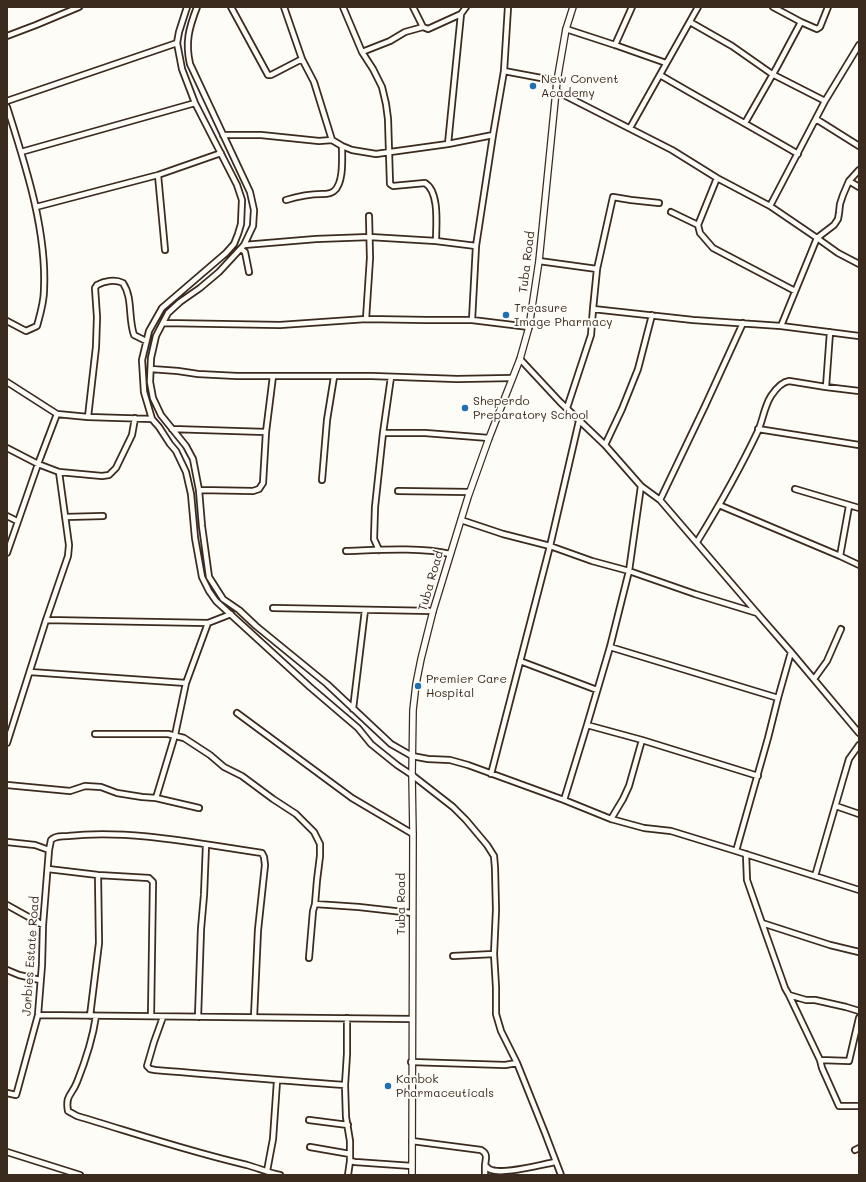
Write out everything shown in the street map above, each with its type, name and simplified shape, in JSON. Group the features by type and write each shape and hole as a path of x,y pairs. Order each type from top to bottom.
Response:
{"street":[{"path":"7,36 79,7"},
{"path":"187,7 177,43 182,69 195,103 237,185 242,200 241,224 234,244 226,253 162,308 149,331 142,360 142,370 144,392 152,419 176,451 186,472 191,494 195,538 202,577 216,601 310,687 358,728 371,744 453,807 487,844 494,856 496,910 494,954 496,1014 501,1031 517,1064 561,1175"},
{"path":"197,7 187,43 190,64 250,192 254,210 253,226 243,247 219,272 168,313 156,336 151,358 150,382 153,398 161,415 186,446 193,459 199,490 209,577 223,599 239,610 256,626 327,684 391,744 412,756 428,759 450,760 564,800 611,819 644,828 671,831 859,890"},
{"path":"231,7 268,75 271,75 302,59"},
{"path":"284,7 302,59 314,82 332,140"},
{"path":"343,7 362,52 382,87 388,119 390,184 392,186 425,183 431,189 436,204 436,241"},
{"path":"413,7 423,27"},
{"path":"448,144 461,14 466,7"},
{"path":"472,320 476,246 504,71 508,7"},
{"name":"Tuba Road","path":"412,1175 412,756 413,710 416,684 420,659 433,611 469,492 520,359 529,327 539,261 557,81 566,29 573,7"},
{"path":"615,45 632,7"},
{"path":"630,128 698,7"},
{"path":"773,7 801,22 819,28 828,7"},
{"path":"362,52 390,41 405,32 423,27 428,29 461,14"},
{"path":"690,22 732,46 772,74 825,100"},
{"path":"744,123 801,22"},
{"path":"566,29 666,63"},
{"path":"7,102 177,43"},
{"path":"770,206 825,100 859,45"},
{"path":"504,71 557,81"},
{"path":"660,75 798,154"},
{"path":"556,91 672,150 717,178 770,206 838,253 859,264"},
{"path":"21,152 195,103"},
{"path":"7,107 36,206 44,262 44,291 37,326 26,331 7,321"},
{"path":"816,119 859,146"},
{"path":"223,135 261,135 319,141 332,140 352,150 376,154 448,144 493,135"},
{"path":"286,200 304,194 328,194 333,192 340,179 342,146"},
{"path":"36,206 158,175 221,153"},
{"path":"781,326 817,238 834,225 838,219 843,194 850,181 859,170"},
{"path":"158,175 166,250"},
{"path":"717,178 698,225 700,233 713,248 795,291"},
{"path":"850,181 859,187"},
{"path":"566,408 591,335 597,269 613,197 659,203"},
{"path":"671,212 698,225"},
{"path":"366,319 370,258 368,216"},
{"path":"243,247 316,239 370,237 436,241 476,246"},
{"path":"243,247 249,272"},
{"path":"539,261 597,269"},
{"path":"88,417 96,347 97,317 95,288 97,285 103,282 115,280 123,283 127,289 131,328 134,336 146,341"},
{"path":"593,309 693,320 781,326 859,336"},
{"path":"605,445 622,409 638,369 652,315"},
{"path":"163,323 280,325 366,319 472,320 529,327"},
{"path":"660,500 706,406 743,323"},
{"path":"826,387 830,332"},
{"path":"520,359 566,408 605,445 641,486 660,500 859,733"},
{"path":"151,369 237,376 512,378"},
{"path":"199,490 253,491 259,489 263,483 266,432 273,376"},
{"path":"322,480 327,420 334,377"},
{"path":"379,550 374,540 375,507 391,377"},
{"path":"697,542 719,505 758,429 766,405 771,396 782,384 789,381 859,391"},
{"path":"7,382 57,414 88,417 152,419"},
{"path":"7,553 17,521 57,414"},
{"path":"7,448 38,464 60,472 102,476 109,475 116,468 132,435 135,418"},
{"path":"491,774 550,546 580,421"},
{"path":"172,429 266,432"},
{"path":"758,429 859,445"},
{"path":"383,433 425,433 489,438"},
{"path":"7,743 68,556 69,545 60,472"},
{"path":"564,800 598,690 629,571 641,486"},
{"path":"795,489 859,508"},
{"path":"398,491 469,492"},
{"path":"719,505 859,564"},
{"path":"840,556 849,506"},
{"path":"7,516 17,521"},
{"path":"65,517 103,516"},
{"path":"461,520 503,534 550,546 592,561 629,571 695,594 757,613"},
{"path":"346,551 426,551 450,554"},
{"path":"273,608 433,611"},
{"path":"353,709 365,610"},
{"path":"46,620 208,623 231,614"},
{"path":"156,798 175,735 186,682 208,623"},
{"path":"814,679 827,660 841,629"},
{"path":"610,647 778,698"},
{"path":"736,851 758,776 791,652"},
{"path":"520,661 598,690"},
{"path":"30,672 186,682"},
{"path":"237,713 352,798 413,834"},
{"path":"587,726 642,740 758,776"},
{"path":"95,734 141,733 175,735 184,738 197,745 224,767 242,776 296,814 314,832 320,844 320,856 309,958"},
{"path":"611,819 629,786 642,740"},
{"path":"815,876 849,760 859,745"},
{"path":"7,785 70,791 86,786 101,787 117,793 156,798 199,808"},
{"path":"836,806 859,814"},
{"name":"Jorbies Estate Road","path":"7,1093 16,1095 38,1015 42,965 43,925 51,840 56,837 85,834 157,838 206,845"},
{"path":"7,842 35,845 49,850"},
{"path":"198,1017 206,845 262,853 264,858 265,865 258,930 254,1018"},
{"path":"746,854 747,880 785,988 820,1060 822,1068 839,1106 859,1106"},
{"path":"48,869 98,875 149,878 154,882 151,1016"},
{"path":"90,1016 99,942 98,875"},
{"path":"315,904 412,913"},
{"path":"7,905 43,925"},
{"path":"762,923 830,945 859,952"},
{"path":"453,956 494,954"},
{"path":"7,970 19,975 40,980"},
{"path":"789,995 859,1011"},
{"path":"38,1015 412,1019"},
{"path":"96,1016 92,1036 77,1083 68,1097 68,1111 77,1116 148,1138 280,1175"},
{"path":"164,1017 154,1042 147,1066 150,1069 277,1081 345,1085"},
{"path":"347,1018 345,1085 346,1117 350,1154 348,1175"},
{"path":"820,1060 849,1061 859,1018"},
{"path":"412,1062 505,1065 517,1064"},
{"path":"267,1172 273,1138 277,1081"},
{"path":"309,1120 348,1125"},
{"path":"412,1141 481,1150 485,1152 487,1156 485,1175"},
{"path":"310,1147 350,1154"},
{"path":"7,1152 80,1175"},
{"path":"350,1161 412,1166"},
{"path":"485,1165 488,1169 506,1173 556,1162"}],"place":[{"name":"New Convent Academy","path":"533,86"},
{"name":"Treasure Image Pharmacy","path":"506,315"},
{"name":"Sheperdo Preparatory School","path":"465,408"},
{"name":"Premier Care Hospital","path":"418,686"},
{"name":"Kanbok Pharmaceuticals","path":"388,1086"}]}
